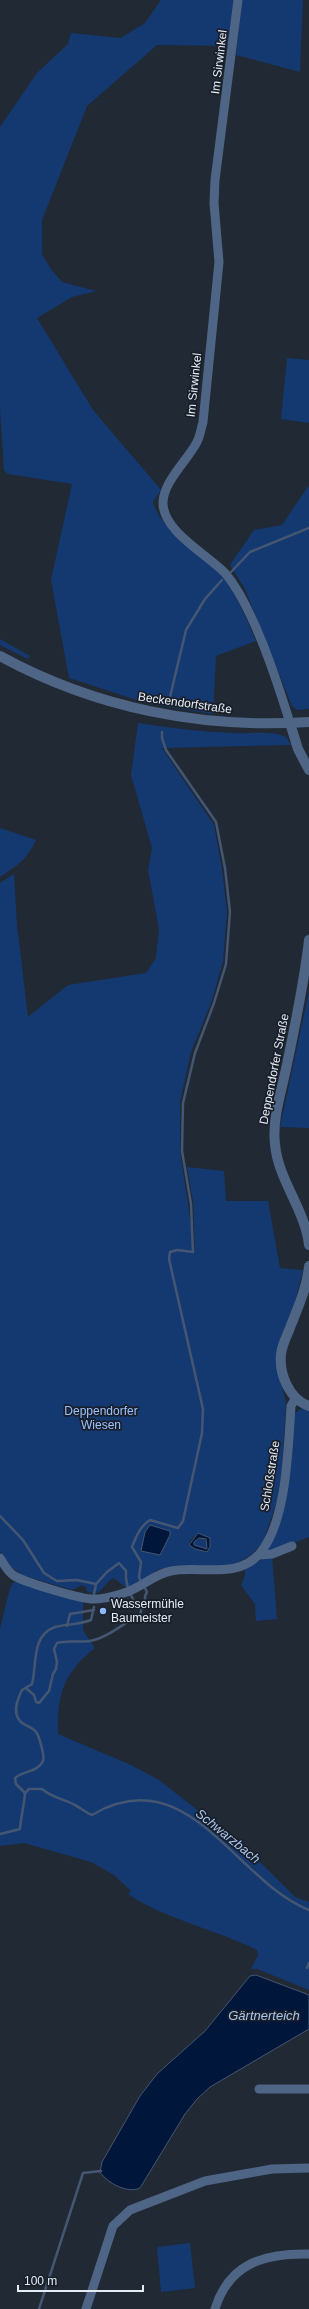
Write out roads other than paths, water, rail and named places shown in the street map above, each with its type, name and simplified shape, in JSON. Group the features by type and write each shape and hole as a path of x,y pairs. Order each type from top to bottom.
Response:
{"street":[{"name":"Im Sirwinkel","path":"238,0 214,203 219,262 203,422 197,441 166,489 163,504 166,517 172,527 223,572 240,596 264,652 290,723"},
{"name":"Beckendorfstraße","path":"0,656 28,670 84,693 129,708 201,721 259,724 309,722"},
{"path":"290,723 302,758 309,770"},
{"name":"Deppendorfer Straße","path":"309,940 304,984 277,1114 275,1137 281,1172 304,1223 309,1245"},
{"path":"309,1266 307,1281 281,1353 283,1377 295,1399 309,1406"},
{"name":"Schloßstraße","path":"0,1558 13,1575 62,1592 91,1599 126,1592 141,1587 156,1577 170,1571 183,1569 232,1569 246,1564 259,1554 270,1534 280,1502 286,1469 291,1406 295,1399"},
{"name":"Schloßstraße","path":"259,1554 272,1554 292,1546"},
{"path":"259,2089 309,2089"},
{"path":"86,2309 113,2226 130,2210 206,2181 272,2169 309,2168"},
{"path":"214,2309 224,2286 245,2266 276,2256 309,2254"}],"water":[{"path":"150,1525 170,1531 170,1535 160,1555 141,1551 145,1532"},
{"path":"198,1533 210,1538 210,1547 207,1552 195,1549 189,1545","holes":["199,1538 206,1539 207,1549 194,1545 194,1542"]},
{"name":"Gärtnerteich","path":"256,1975 309,1995 309,2029 210,2087 197,2099 185,2114 140,2188 130,2190 118,2186 108,2180 100,2172 102,2162 140,2096 157,2074 205,2031 250,1976"}],"waterway":[{"path":"231,572 250,552 309,528"},
{"path":"169,701 186,630 205,599 222,580"},
{"path":"141,1582 139,1577 141,1562 132,1547 141,1529 150,1520 178,1528 183,1521 202,1433 203,1409 169,1259 170,1252 177,1250 193,1252 191,1204 182,1151 183,1103 195,1053 214,1003 226,964 230,912 225,868 216,822 166,750 162,738 162,732"},
{"name":"Schwarzbach","path":"0,1516 23,1540 44,1573 57,1581 77,1580 96,1584 94,1594"},
{"path":"96,1584 107,1572 119,1563 126,1571 127,1586 137,1607 142,1607"},
{"path":"27,1689 34,1695 36,1702 39,1703 49,1691 53,1674 56,1669 57,1662 54,1649 57,1643 66,1641 89,1641 100,1638 140,1615 142,1607 145,1606 145,1596 147,1592 144,1586"},
{"name":"Schwarzbach","path":"94,1607 91,1620 55,1627 47,1631 38,1644 32,1684 22,1690 18,1698 16,1711 21,1722 35,1730 41,1746 43,1761 34,1770 19,1775 15,1778 16,1784 25,1793 29,1789 42,1789 92,1815 126,1802 156,1802 184,1813 209,1831 283,1896 309,1910"},
{"name":"Schwarzbach","path":"67,1626 70,1614 94,1610"},
{"path":"0,1834 20,1829 25,1793"},
{"path":"307,1968 309,1963"},
{"path":"39,2309 83,2173 101,2171"}],"place":[{"name":"Wassermühle Baumeister","path":"103,1611"}],"park label":[{"name":"Deppendorfer Wiesen","path":"101,1418"}]}
